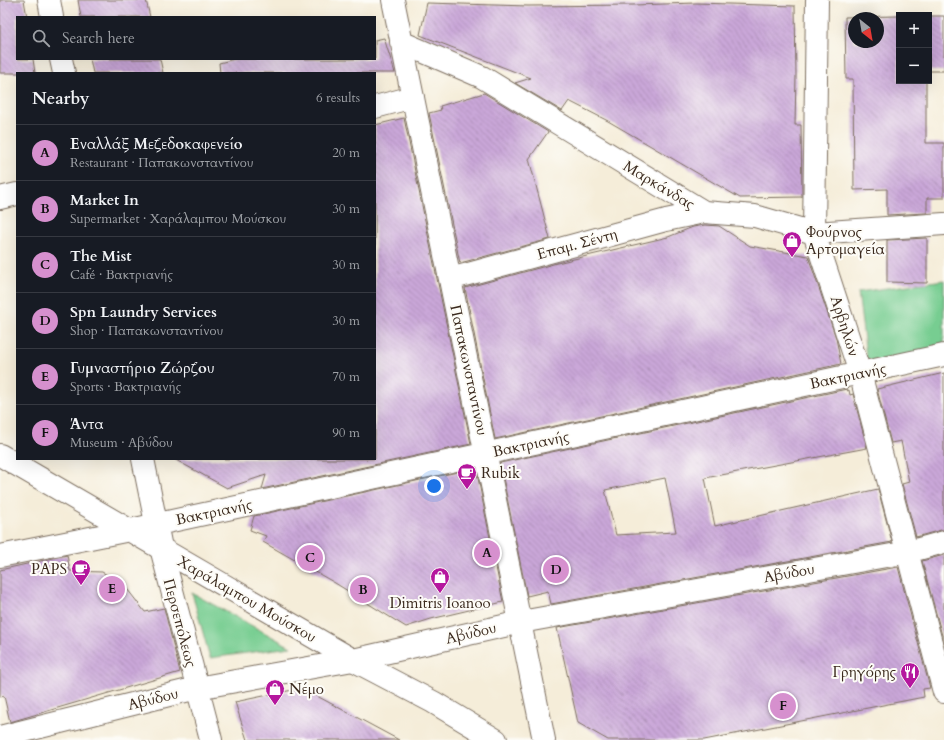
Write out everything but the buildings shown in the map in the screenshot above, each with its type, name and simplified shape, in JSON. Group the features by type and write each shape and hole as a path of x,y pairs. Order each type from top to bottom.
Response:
{"street":[{"path":"49,0 52,16"},
{"name":"Παπακωνσταντίνου","path":"393,0 544,740"},
{"name":"Αρβηλών","path":"817,0 814,233 860,373 944,692"},
{"name":"Μαρκάνδας","path":"401,42 482,77 704,212 755,216 814,233 944,224"},
{"path":"61,60 64,72"},
{"path":"376,107 413,97"},
{"path":"0,198 16,194"},
{"name":"Επαμ. Σέντη","path":"450,279 666,220 704,212"},
{"name":"Βακτριανής","path":"0,556 156,525 944,355"},
{"name":"Χαράλαμπου Μούσκου","path":"0,455 353,660 432,702 496,740"},
{"name":"Περσεπόλεως","path":"143,460 161,548 211,740"},
{"name":"Αβύδου","path":"0,737 197,688 353,660 521,622 908,552 944,542"}],"green space":[{"path":"944,280 944,353 867,363 858,292"},
{"path":"192,593 291,647 210,658"}],"place":[{"name":"Φούρνος Αρτομαγεία","path":"792,258"},
{"name":"Rubik","path":"467,490"},
{"name":"Εναλλάξ Μεζεδοκαφενείο","path":"487,553"},
{"name":"The Mist","path":"310,558"},
{"name":"Spn Laundry Services","path":"556,570"},
{"name":"PAPS","path":"81,586"},
{"name":"Γυμναστήριο Ζώρζου","path":"112,589"},
{"name":"Market In","path":"363,590"},
{"name":"Dimitris Ioanoo","path":"440,594"},
{"name":"Γρηγόρης","path":"910,689"},
{"name":"Νέμο","path":"275,706"},
{"name":"Άντα","path":"783,706"}]}
